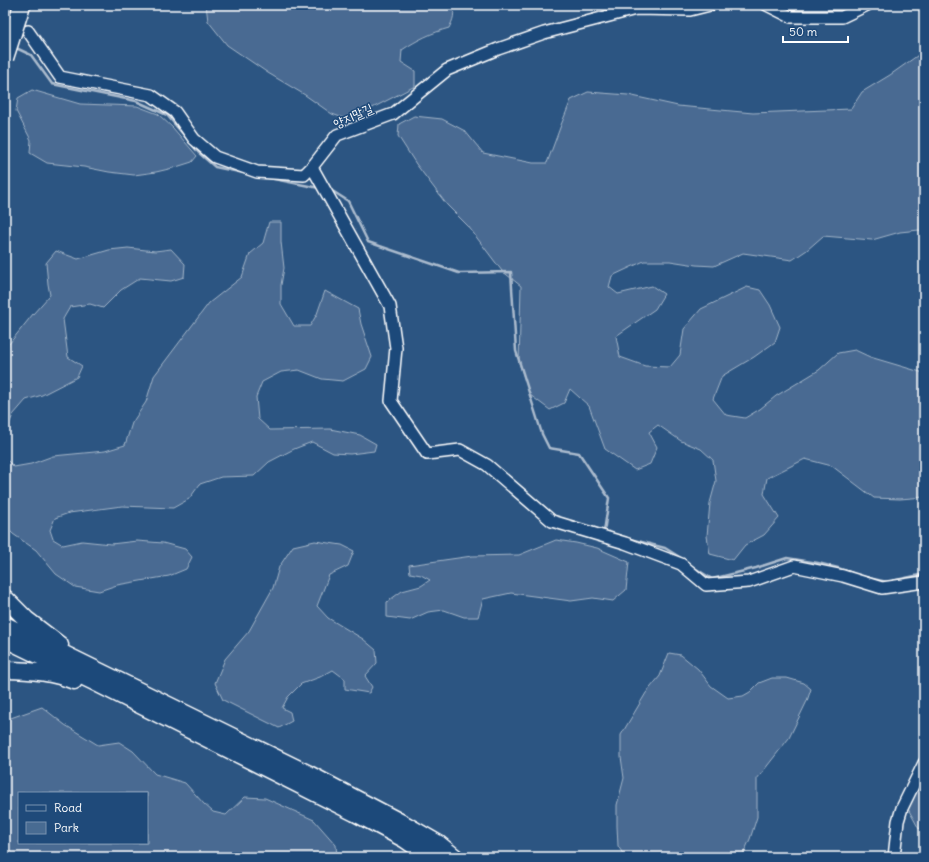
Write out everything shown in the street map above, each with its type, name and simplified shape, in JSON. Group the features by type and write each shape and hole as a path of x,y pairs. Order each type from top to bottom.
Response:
{"highway":[{"path":"5,14 8,5"},
{"path":"5,58 22,5"},
{"path":"5,598 26,619 59,644 150,703"},
{"path":"5,625 404,839 430,857"},
{"path":"5,639 307,773 406,825 439,844 455,857"},
{"path":"5,670 18,670 64,677 150,703"}],"street":[{"name":"양지말길","path":"28,31 60,77 151,95 175,112 194,139 215,158 257,172 304,175 337,136 393,114 447,70 498,49 544,33 636,9 690,10 710,5"},
{"path":"767,5 791,17 842,17 867,5"},
{"path":"312,167 390,306 396,348 391,401 427,454 460,450 487,465 552,521 626,543 681,564 706,585 749,582 794,566 843,576 882,588 924,582"},
{"path":"894,857 898,821 902,808 924,763"}],"green space":[{"path":"206,5 451,5 454,14 449,28 424,37 402,50 401,62 415,71 415,86 349,120 332,114 227,45 208,21"},
{"path":"924,51 924,232 919,230 900,232 872,240 823,236 807,250 792,260 743,253 714,266 670,261 644,261 612,276 609,287 618,294 652,286 664,294 655,309 616,336 620,357 645,366 670,367 680,355 684,329 701,309 747,287 760,290 770,305 780,327 775,342 754,357 722,376 713,399 726,415 745,418 760,409 776,396 819,370 838,353 855,350 870,357 924,373 924,497 900,499 874,498 832,466 805,459 767,478 764,494 779,518 764,535 745,545 733,560 710,554 707,536 710,503 716,481 713,460 701,449 681,441 658,425 649,432 657,447 650,464 635,470 605,449 589,406 570,389 564,403 550,410 530,395 519,363 521,286 502,271 468,226 447,205 416,164 398,136 399,124 414,116 442,119 465,131 483,153 533,163 547,163 571,100 588,92 628,95 678,106 753,113 851,109 862,92 890,75"},
{"path":"32,90 80,104 137,106 158,114 173,128 197,156 192,162 173,168 134,175 47,163 30,153 31,140 16,111 18,98"},
{"path":"269,222 281,222 281,242 284,268 281,285 281,304 294,326 310,326 317,314 325,291 358,309 361,324 372,357 366,369 343,381 322,379 299,370 281,372 262,382 256,397 258,419 270,430 330,429 360,435 376,444 374,451 350,454 333,453 312,442 294,449 269,462 254,476 221,477 200,484 189,499 173,508 122,506 69,513 55,518 50,530 53,539 63,545 82,541 111,544 137,541 163,543 185,549 192,557 186,569 169,576 117,585 99,591 75,587 56,574 36,550 13,534 5,526 5,458 14,467 31,464 53,456 105,451 125,445 132,423 146,402 154,376 209,303 242,277 250,254 263,243"},
{"path":"128,248 155,251 171,249 185,264 184,277 171,281 140,278 121,290 103,308 90,304 70,307 63,319 68,357 82,366 77,377 42,395 26,400 13,415 5,434 5,349 50,295 46,263 56,251 78,259 109,250"},
{"path":"556,540 597,548 629,562 626,590 613,601 593,598 571,601 511,593 483,599 478,617 464,617 444,610 428,612 410,620 387,617 387,602 402,591 421,586 430,580 421,575 410,573 409,565 472,556 519,555"},
{"path":"315,541 342,545 354,551 348,566 329,575 317,606 328,618 363,639 376,650 377,663 365,676 372,687 369,693 345,689 345,679 333,670 320,677 301,684 288,697 282,708 290,712 292,721 279,728 223,700 215,683 225,659 249,631 273,588 279,567 293,546"},
{"path":"669,653 681,655 698,669 711,686 728,698 743,696 750,692 759,683 772,678 787,678 804,683 811,689 807,701 789,738 757,779 757,817 742,857 625,857 618,846 617,805 624,778 621,757 621,735 646,693 660,676"},
{"path":"42,707 65,725 98,745 119,742 133,751 155,774 185,783 213,812 226,815 245,797 265,798 314,820 336,845 337,857 5,857 5,720"},
{"path":"924,765 924,825 919,829 907,807"}],"waterway":[{"path":"14,47 31,55 52,84 136,101 167,115 198,152 215,167 244,173"},
{"path":"269,178 319,188"},
{"path":"330,191 348,201 368,242 459,273 511,272 516,351 542,434 549,448 579,453 609,498 604,532 606,532"},
{"path":"630,539 665,548 681,558"},
{"path":"690,565 712,579 756,568 787,558 818,563 852,573"},
{"path":"892,581 924,574"},
{"path":"864,577 887,582"}],"tunnel":[{"path":"5,23 22,29"}]}
